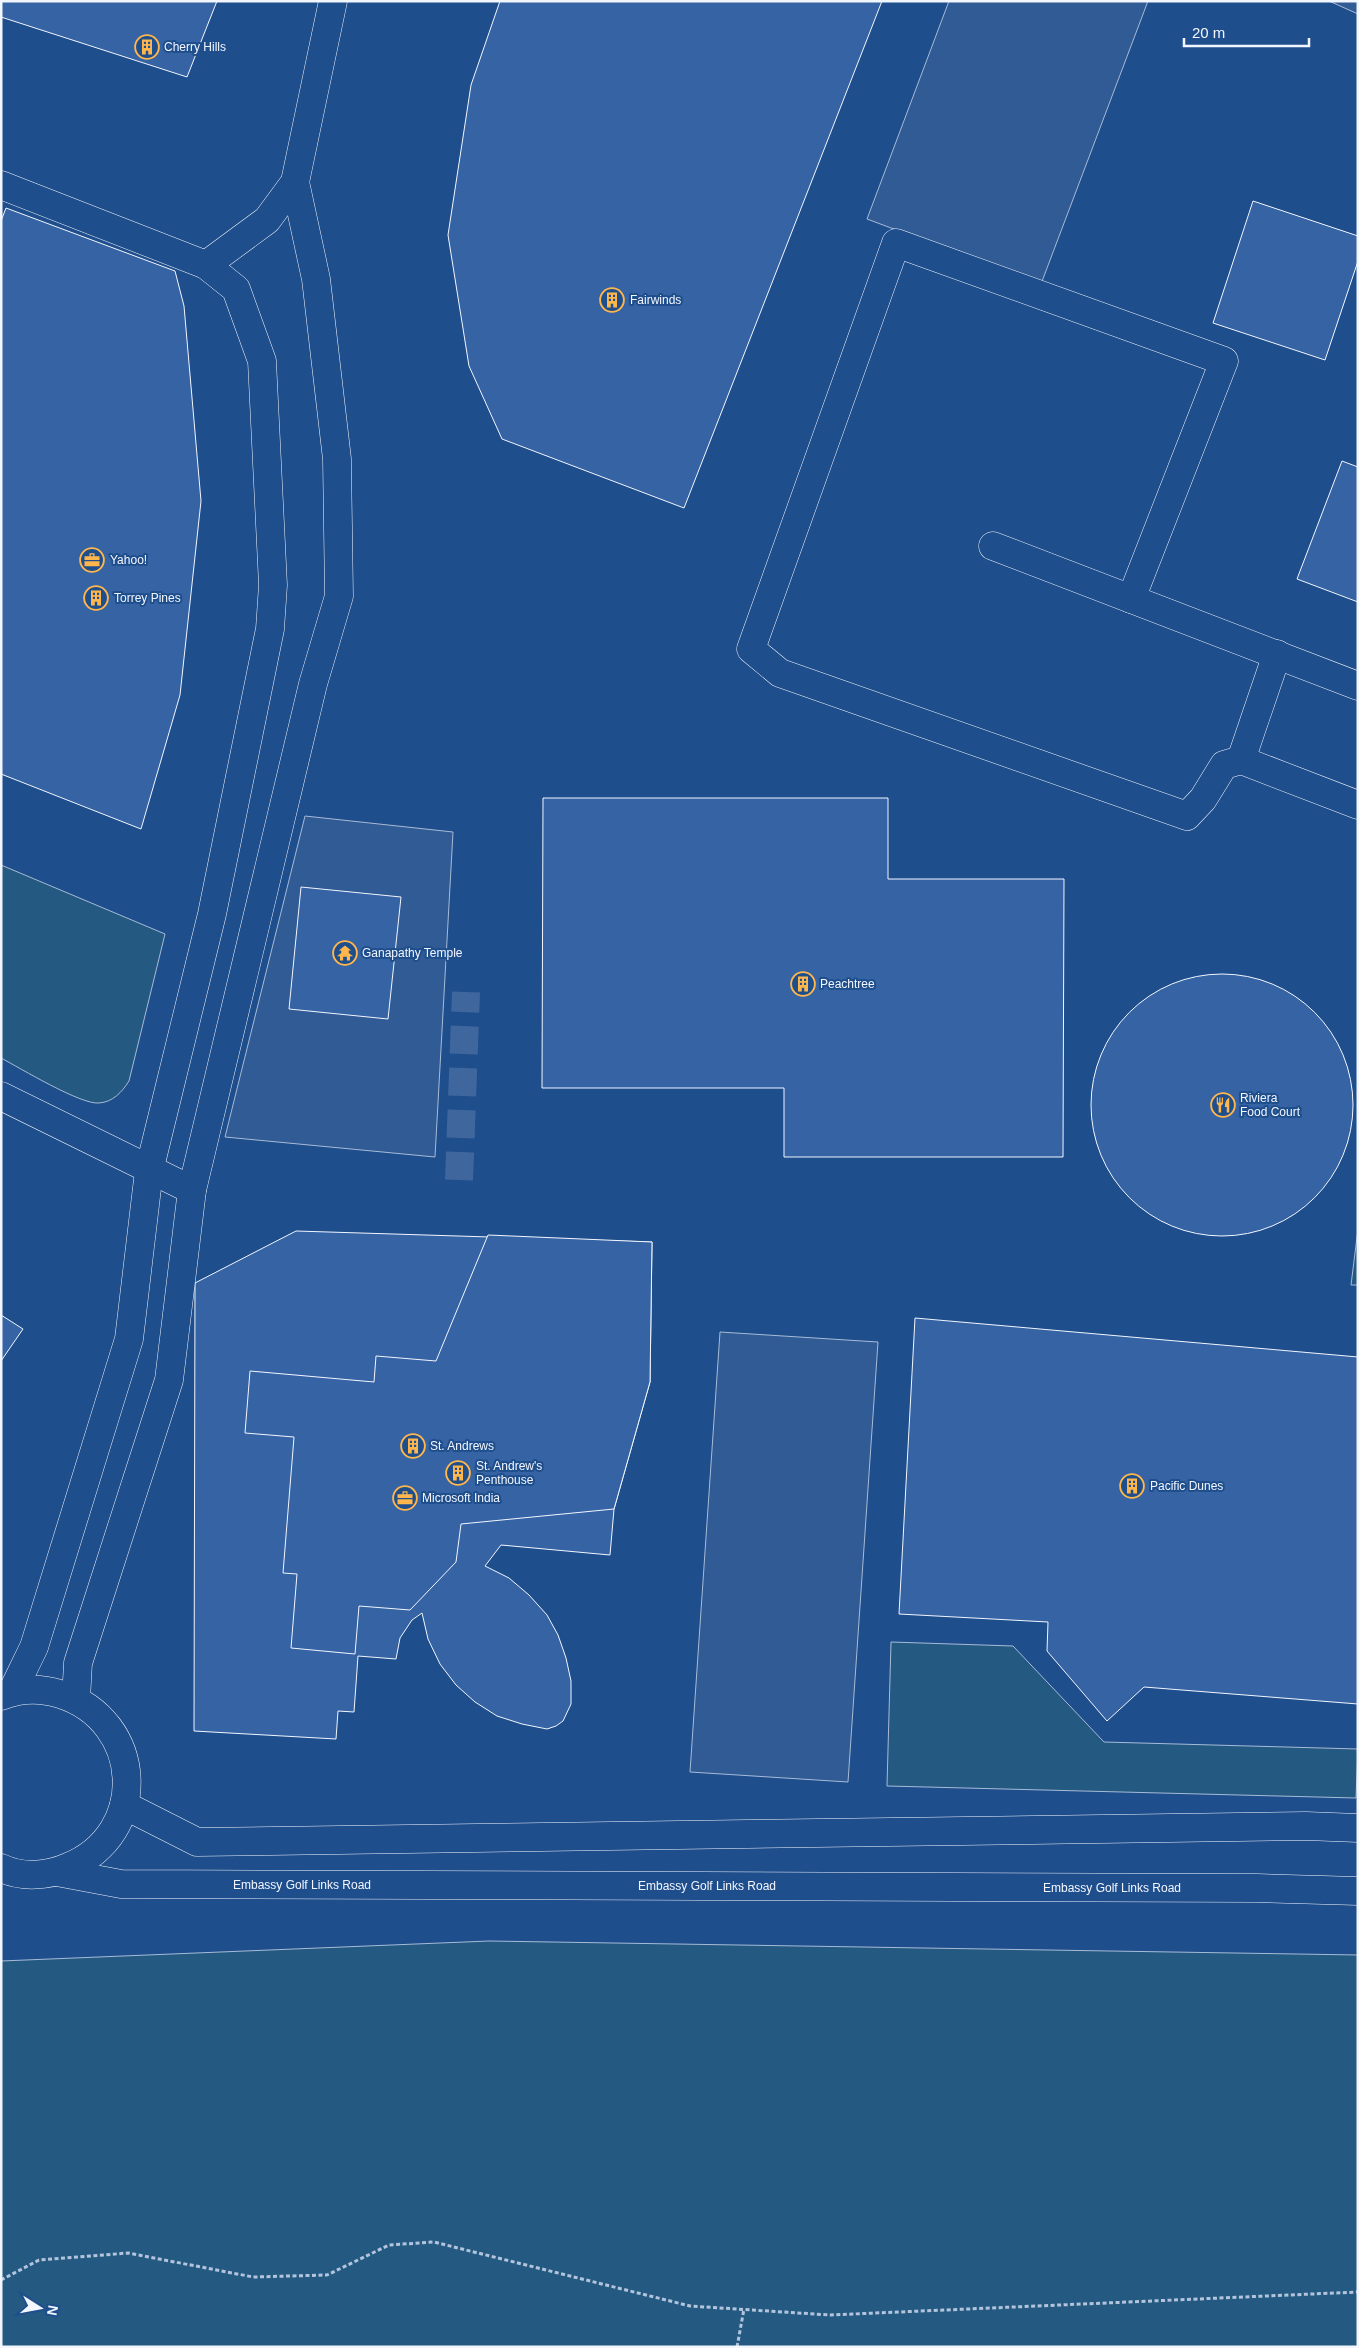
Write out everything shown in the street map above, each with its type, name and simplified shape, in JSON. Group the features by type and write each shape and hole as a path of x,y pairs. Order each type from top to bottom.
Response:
{"street":[{"path":"206,265 268,220 295,182 333,1"},
{"path":"76,1699 78,1663 169,1380 192,1190 312,684 339,596 336,449 316,279 295,182"},
{"path":"1,184 206,265 236,289 262,362 273,585 270,629 214,904 150,1171 130,1339 34,1647 6,1694"},
{"path":"1131,599 1224,361 896,243 751,649 780,673 1187,816 1203,800 1224,766 1241,760 1358,805"},
{"path":"993,546 1358,686"},
{"path":"1241,760 1277,654"},
{"path":"1,1096 192,1190"},
{"path":"2,1870 30,1875 57,1872 80,1862 100,1848 115,1828 124,1805 127,1773 119,1742 100,1716 76,1699 43,1689 6,1694"},
{"path":"124,1805 197,1842 1306,1826 1358,1828"},
{"name":"Embassy Golf Links Road","path":"57,1872 122,1884 1237,1888 1358,1891"}],"path":[{"path":"1,2280 39,2260 128,2253 253,2277 327,2275 389,2244 434,2242 690,2306 830,2315 1358,2292"},
{"path":"737,2347 744,2310"}],"shaded area":[{"path":"949,1 1148,1 1041,284 867,219"},
{"path":"1329,1 1358,1 1358,14"},
{"path":"305,816 453,832 435,1157 225,1137"},
{"path":"1,865 165,934 129,1081 120,1093 109,1101 99,1103 79,1098 50,1085 1,1058"},
{"path":"1358,1229 1358,1285 1351,1285"},
{"path":"720,1332 878,1342 848,1782 690,1772"},
{"path":"891,1642 1013,1646 1104,1742 1358,1749 1356,1798 887,1786"},
{"path":"489,1941 1358,1955 1358,2347 1,2347 1,1961"}],"building":[{"name":"Cherry Hills","path":"1,1 217,1 187,77 1,17"},
{"name":"Fairwinds","path":"500,1 882,1 684,508 502,439 469,366 448,235 471,85"},
{"path":"1253,201 1358,236 1358,261 1325,360 1213,323"},
{"name":"Torrey Pines","path":"6,208 175,271 184,306 201,501 180,695 141,829 1,774 1,221"},
{"path":"1342,461 1358,467 1358,602 1297,579"},
{"name":"Peachtree","path":"543,798 888,798 888,879 1064,879 1063,1157 784,1157 784,1088 542,1088"},
{"name":"Ganapathy Temple","path":"301,887 401,897 388,1019 289,1009"},
{"name":"Riviera Food Court","path":"1222,974 1247,977 1272,984 1295,996 1323,1022 1331,1032 1343,1055 1350,1080 1353,1105 1350,1130 1343,1155 1331,1178 1305,1206 1295,1214 1272,1226 1247,1233 1222,1236 1197,1233 1172,1226 1149,1214 1121,1188 1113,1178 1101,1155 1094,1130 1091,1105 1094,1080 1101,1055 1113,1032 1139,1004 1149,996 1172,984 1197,977"},
{"name":"St. Andrews","path":"296,1231 652,1242 650,1382 614,1509 610,1555 501,1545 485,1566 509,1578 529,1595 547,1615 558,1635 571,1681 571,1704 563,1721 556,1726 547,1729 522,1724 497,1716 475,1702 456,1685 440,1664 428,1639 422,1613 412,1620 400,1638 396,1659 358,1656 354,1712 338,1711 336,1739 194,1731 195,1283"},
{"name":"St. Andrew's Penthouse","path":"488,1235 652,1242 650,1382 614,1509 461,1524 456,1562 410,1610 359,1606 355,1654 291,1648 297,1574 283,1573 294,1437 245,1433 250,1371 374,1382 376,1356 436,1361"},
{"path":"1,1315 23,1329 1,1361"},
{"name":"Pacific Dunes","path":"915,1318 1358,1357 1358,1704 1144,1687 1107,1721 1047,1651 1048,1622 899,1614"}],"tunnel":[{"path":"459,1180 466,992"}],"place":[{"name":"Cherry Hills","path":"147,47"},
{"name":"Fairwinds","path":"612,300"},
{"name":"Yahoo!","path":"92,560"},
{"name":"Torrey Pines","path":"96,598"},
{"name":"Ganapathy Temple","path":"345,953"},
{"name":"Peachtree","path":"803,984"},
{"name":"Riviera Food Court","path":"1223,1105"},
{"name":"St. Andrews","path":"413,1446"},
{"name":"St. Andrew's Penthouse","path":"458,1473"},
{"name":"Pacific Dunes","path":"1132,1486"},
{"name":"Microsoft India","path":"405,1498"}]}
